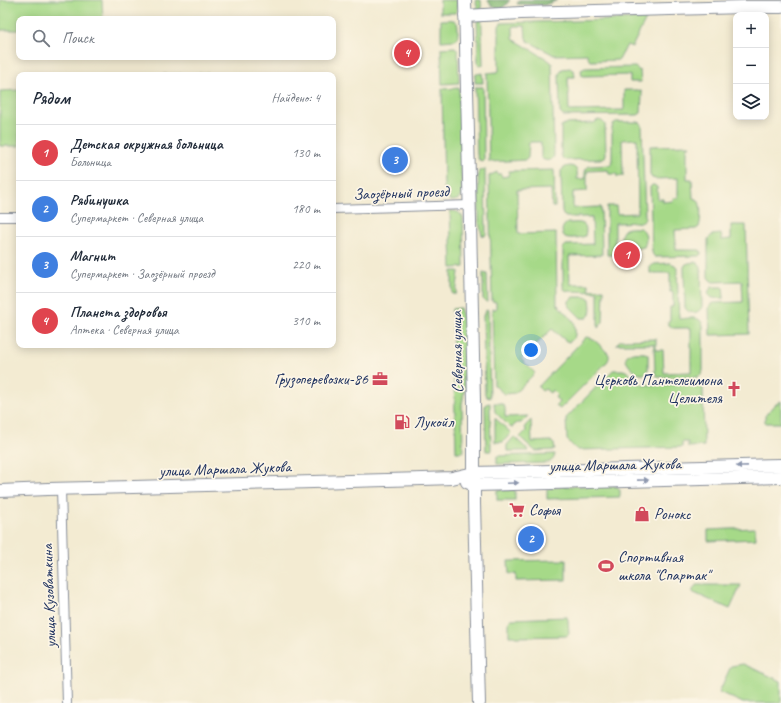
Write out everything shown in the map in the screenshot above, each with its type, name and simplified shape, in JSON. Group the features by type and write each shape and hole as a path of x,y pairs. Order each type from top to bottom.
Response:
{"main road":[{"name":"Северная улица","path":"465,0 474,401 478,703"},
{"path":"465,16 521,13 781,7"},
{"name":"улица Маршала Жукова","path":"0,491 61,488 537,477 781,465"},
{"name":"улица Маршала Жукова","path":"537,477 781,477"}],"street":[{"name":"Заозёрный проезд","path":"336,209 470,205"},
{"path":"0,217 16,217"},
{"name":"улица Кузоваткина","path":"61,488 67,703"}],"green space":[{"path":"0,0 102,0 103,16 16,16 16,30 0,30"},
{"path":"440,0 457,0 457,11 455,13 440,13"},
{"path":"475,0 481,0 483,65 479,65 478,63 477,5"},
{"path":"488,0 510,0 500,9 493,7"},
{"path":"519,0 557,0 544,5 517,4"},
{"path":"646,19 632,47 627,45 619,60 590,61 587,54 554,55 528,41 526,38 525,26 513,26 513,39 552,63 554,156 550,160 541,158 541,142 529,142 528,158 526,160 489,162 487,73 499,71 499,26 501,23"},
{"path":"441,20 453,20 457,23 457,39 441,41"},
{"path":"455,47 458,51 459,83 442,84 441,48"},
{"path":"635,67 640,71 641,82 630,82 630,75 582,76 581,70 585,68"},
{"path":"570,68 574,71 575,77 568,77 569,111 624,110 624,90 638,90 642,93 641,113 638,115 563,116 560,112 559,74 562,69"},
{"path":"482,73 483,83 475,83 475,75"},
{"path":"475,87 483,87 484,161 479,160 477,155"},
{"path":"459,88 462,195 457,200 450,201 444,188 442,89"},
{"path":"16,90 16,146 0,146 0,91"},
{"path":"598,120 605,124 605,157 600,159 563,159 561,155 561,126 565,124 594,123"},
{"path":"616,122 638,122 642,125 645,218 643,222 615,223 615,255 607,255 607,206 616,206 617,214 638,213 637,139 622,140 623,176 617,177 617,174 609,174 608,170 587,171 587,191 573,192 573,208 601,207 602,255 569,256 570,284 589,284 589,290 604,289 603,322 598,328 598,292 567,291 563,286 563,248 566,245 593,244 592,217 566,217 563,215 561,171 566,167 572,166 577,170 577,179 585,179 585,171 588,167 612,165 612,128 613,124"},
{"path":"690,145 690,147 687,147 687,179 692,179 693,198 698,200 700,205 700,221 699,227 696,229 675,230 676,250 699,250 701,251 701,254 699,256 655,257 652,252 650,187 654,185 657,187 658,199 663,199 663,202 673,201 674,198 678,198 678,178 652,178 650,175 650,146"},
{"path":"485,169 485,236 482,235 479,223 478,174 479,171"},
{"path":"554,170 555,207 552,207 551,189 517,190 518,234 556,233 557,304 574,322 575,336 569,342 552,329 521,359 535,373 515,393 504,394 494,385 492,309 496,309 496,302 492,301 489,176 497,172 497,174 501,174 502,177 508,176 509,171"},
{"path":"450,211 458,212 463,218 464,267 452,268"},
{"path":"568,223 579,223 584,225 586,227 585,236 575,238 565,237 562,229 564,225"},
{"path":"731,225 746,225 749,334 710,335 710,305 714,303 743,302 742,281 713,282 708,277 708,239 712,235 721,234 722,240 731,239"},
{"path":"627,228 640,228 644,231 646,236 644,247 631,249 625,248 621,242 621,236 624,230"},
{"path":"670,263 675,265 677,269 679,319 696,318 699,319 703,325 703,371 701,375 697,377 658,377 655,373 654,344 616,344 621,340 656,339 656,350 663,350 664,373 691,372 691,328 673,328 668,324 670,321 670,307 673,307 673,292 670,292 670,273 650,273 650,266 655,264"},
{"path":"689,263 698,263 701,267 702,307 694,313 686,310 685,307 684,267"},
{"path":"452,271 459,271 456,294 452,294"},
{"path":"483,273 487,274 488,302 483,299"},
{"path":"712,287 723,287 724,298 714,298 709,296 709,290"},
{"path":"573,297 586,297 590,299 591,307 587,318 581,318 570,307 569,301"},
{"path":"460,308 465,324 465,388 462,404 463,452 456,452 452,309"},
{"path":"488,310 490,398 485,394 483,316 485,311"},
{"path":"586,337 589,337 601,346 608,353 609,359 560,409 556,406 559,402 555,397 557,395 552,390 550,393 545,389 542,391 538,387"},
{"path":"633,353 645,353 648,355 648,369 646,373 641,374 629,366 626,356"},
{"path":"613,370 626,371 642,385 698,383 701,385 703,388 704,446 688,447 688,442 682,442 682,447 577,450 567,440 566,418"},
{"path":"781,401 781,423 765,423 765,416 773,406"},
{"path":"490,403 491,451 486,451 485,406 486,404"},
{"path":"494,403 504,406 505,417 528,416 521,423 517,423 511,428 495,412"},
{"path":"495,418 511,433 503,442 495,442"},
{"path":"531,420 532,442 551,441 554,444 555,450 535,451 520,437 526,431 525,426"},
{"path":"514,437 529,451 507,451 507,445"},
{"path":"555,454 552,460 546,463 497,464 497,456"},
{"path":"562,486 617,486 620,490 620,497 547,499 547,489"},
{"path":"497,490 515,490 515,500 497,500"},
{"path":"755,528 756,539 708,541 708,530"},
{"path":"566,560 566,580 516,581 516,574 509,574 508,561"},
{"path":"696,585 741,585 730,609 692,592"},
{"path":"567,617 569,634 566,636 509,636 509,622 511,619"},
{"path":"743,664 781,681 781,703 743,703 719,692 731,666"}],"place":[{"name":"Планета здоровья","path":"407,53"},
{"name":"Магнит","path":"395,160"},
{"name":"Детская окружная больница","path":"627,255"},
{"name":"Грузоперевозки-86","path":"380,379"},
{"name":"Церковь Пантелеимона Целителя","path":"734,389"},
{"name":"Лукойл","path":"402,422"},
{"name":"Софья","path":"517,510"},
{"name":"Ронокс","path":"642,514"},
{"name":"Рябинушка","path":"531,539"},
{"name":"Спортивная школа \"Спартак\"","path":"606,566"}]}
